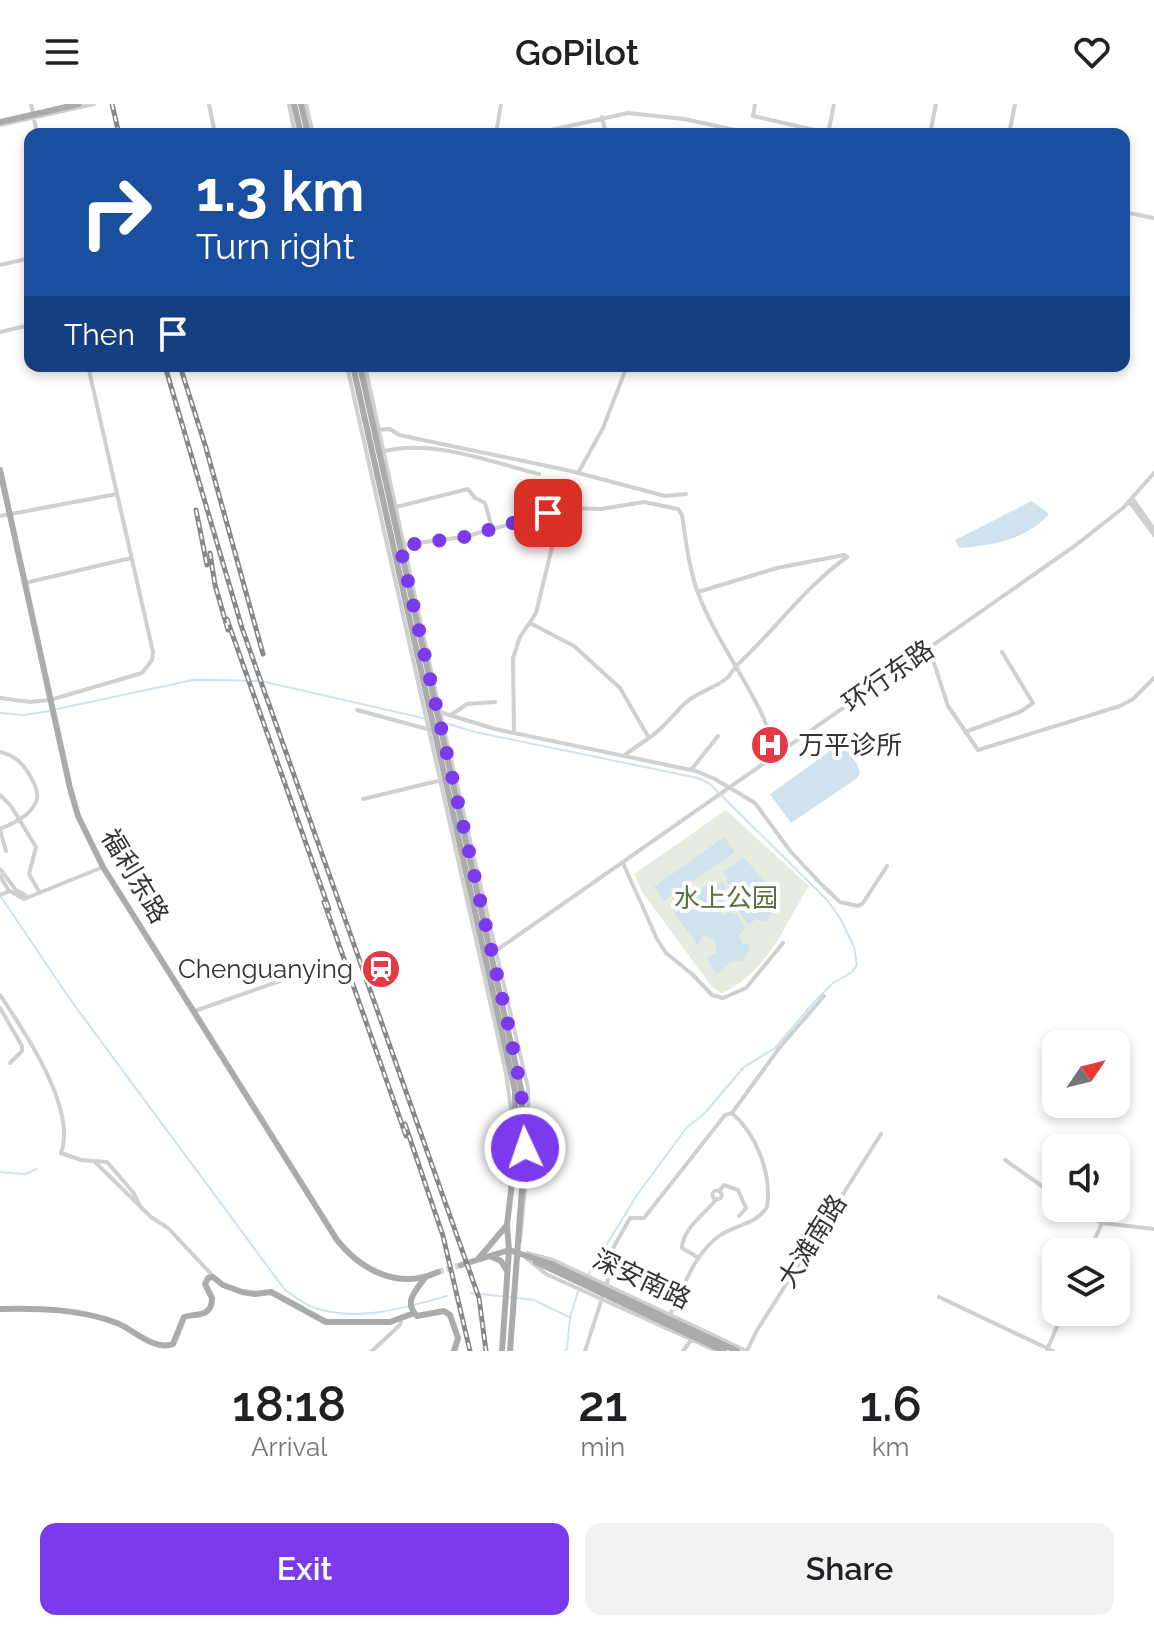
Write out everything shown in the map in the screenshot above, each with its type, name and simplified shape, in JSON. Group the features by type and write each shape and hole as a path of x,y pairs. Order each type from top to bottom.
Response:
{"main road":[{"path":"0,122 79,104"},
{"path":"291,104 297,128"},
{"path":"304,104 309,128"},
{"path":"351,372 434,713"},
{"path":"363,372 402,546 446,779 521,1089 525,1148 513,1250 507,1275 510,1351"},
{"name":"福利东路","path":"0,470 78,816 103,867 346,1252 371,1271 387,1276 425,1278 438,1272"},
{"path":"488,953 517,1113 514,1178 507,1225 513,1250 515,1281 502,1351"},
{"path":"479,1258 507,1225"},
{"path":"461,1265 513,1250"},
{"name":"深安南路","path":"513,1250 737,1351"},
{"path":"490,1256 501,1261 507,1275"},
{"path":"0,1309 80,1312 118,1323 147,1340 167,1346 173,1344 184,1317 202,1316 209,1310 212,1298 205,1284 208,1278 213,1277 223,1285 242,1292 271,1292 326,1322 390,1322 402,1318 411,1308 425,1278"},
{"name":"深安南路","path":"604,1292 692,1338 724,1351"},
{"path":"411,1308 421,1316 444,1311 450,1315 458,1338 454,1351"}],"street":[{"path":"31,104 36,128"},
{"path":"33,115 68,104"},
{"path":"0,122 79,104"},
{"path":"33,115 94,104"},
{"path":"209,104 214,128"},
{"path":"497,128 501,104"},
{"path":"755,104 753,116 806,128"},
{"path":"828,128 834,104"},
{"path":"931,128 936,104"},
{"path":"1010,128 1015,104"},
{"path":"557,128 602,117 638,113 726,128"},
{"path":"602,117 605,128"},
{"path":"1130,213 1154,218"},
{"path":"0,265 24,259"},
{"path":"0,332 24,326"},
{"path":"0,698 50,701 142,673 148,668 153,652 89,372"},
{"path":"578,473 603,428 625,372"},
{"path":"376,430 390,429 399,435 578,473 665,496 686,494"},
{"path":"539,474 435,449 414,447 381,452 396,507 402,546 464,537 561,510 601,509 644,502 678,509 682,515 698,592 734,667 757,704 776,754"},
{"name":"环行东路","path":"488,953 623,863 1076,545 1131,499 1154,473"},
{"path":"396,507 468,489 475,498 485,503 492,528"},
{"path":"0,516 117,494"},
{"path":"1131,499 1154,532"},
{"path":"514,733 513,658 517,644 536,613 561,510"},
{"path":"626,754 659,732 696,694 729,678 734,667 813,586 847,557 844,555 777,568 698,592"},
{"path":"24,583 131,558"},
{"path":"530,623 574,646 620,688 649,738"},
{"path":"929,648 948,706 978,750 1120,706 1133,699 1154,678"},
{"path":"965,732 1020,712 1033,703 1002,652"},
{"path":"451,715 467,704 495,702"},
{"path":"357,710 436,729 488,953"},
{"path":"434,713 691,770 715,779 727,789 755,803 791,852 840,902 858,906 863,903 887,866"},
{"path":"691,770 718,736"},
{"path":"0,752 20,762 37,795 36,801 20,820 0,830 6,851"},
{"path":"363,799 446,779 488,953"},
{"path":"0,795 36,847 29,874 40,893"},
{"path":"623,863 666,953 712,995 723,998 746,988 783,943"},
{"path":"0,876 5,893 24,899 103,867"},
{"path":"0,869 16,890 25,895"},
{"path":"195,1011 294,976 312,973"},
{"path":"0,995 46,1068 64,1119 66,1134 61,1153 107,1162 133,1192 139,1204"},
{"path":"585,1351 615,1258 612,1250 630,1218 644,1218 824,996"},
{"path":"0,1008 22,1046 22,1051 10,1063"},
{"path":"670,1315 699,1258 721,1234 757,1218 767,1207 768,1185 761,1157 754,1141 732,1113"},
{"name":"大滩南路","path":"747,1351 881,1134"},
{"path":"1005,1160 1042,1186"},
{"path":"95,1162 151,1217 168,1228 213,1277"},
{"path":"699,1258 682,1248 682,1241 697,1217 722,1196 719,1191 724,1185 738,1190 746,1208 739,1216"},
{"path":"1095,1238 1102,1223 1154,1229"},
{"name":"深安南路","path":"604,1292 670,1315 747,1351"},
{"path":"939,1297 1053,1351"},
{"path":"372,1351 400,1325 402,1318"},
{"path":"1047,1350 1057,1326"},
{"path":"683,1351 692,1338"},
{"name":"深安南路","path":"692,1338 717,1351"}],"green space":[{"name":"水上公园","path":"726,810 809,886 762,962 737,985 721,993 712,987 642,892 634,874"}],"water":[{"path":"1032,501 1049,514 1031,530 996,543 959,548 955,540"},
{"path":"837,746 852,757 860,774 791,823 770,794"},
{"path":"724,837 735,852 664,901 654,887"},
{"path":"744,858 780,897 766,922 756,919 750,924 746,923 740,912 735,910 737,902 731,896 728,878 722,872"},
{"path":"722,881 727,895 716,908 724,916 729,912 738,915 745,928 739,935 742,944 747,943 750,949 742,961 731,962 717,974 706,958 717,953 715,941 704,935 697,945 672,909 705,886 711,889"}],"waterway":[{"path":"57,709 193,680 261,681 427,719"},
{"path":"0,713 24,715 50,711"},
{"path":"445,723 475,732 698,778 710,784 828,901 854,947 857,965 852,972 833,983 775,1048 744,1067 703,1115 687,1127 637,1195 588,1275"},
{"path":"1,897 72,1002 285,1290 312,1307 346,1314 380,1312 447,1296"},
{"path":"0,1172 25,1174 37,1169"},
{"path":"564,1351 567,1349 570,1318 578,1291"},
{"path":"471,1293 534,1300 569,1317"}],"tunnel":[{"path":"438,1272 461,1265"}],"railway":[{"path":"112,104 118,128"},
{"path":"167,372 242,628 479,1298 486,1351"},
{"path":"182,372 263,654"},
{"path":"196,510 207,565"},
{"path":"210,553 215,585 228,630"},
{"path":"227,619 329,909"},
{"path":"324,902 406,1136"},
{"path":"405,1124 443,1236 470,1351"}],"place":[{"name":"万平诊所","path":"770,745"},
{"name":"Chenguanying","path":"381,969"}],"route":[{"path":"525,1148 521,1089 508,1024 400,546 464,537 548,513"}]}
